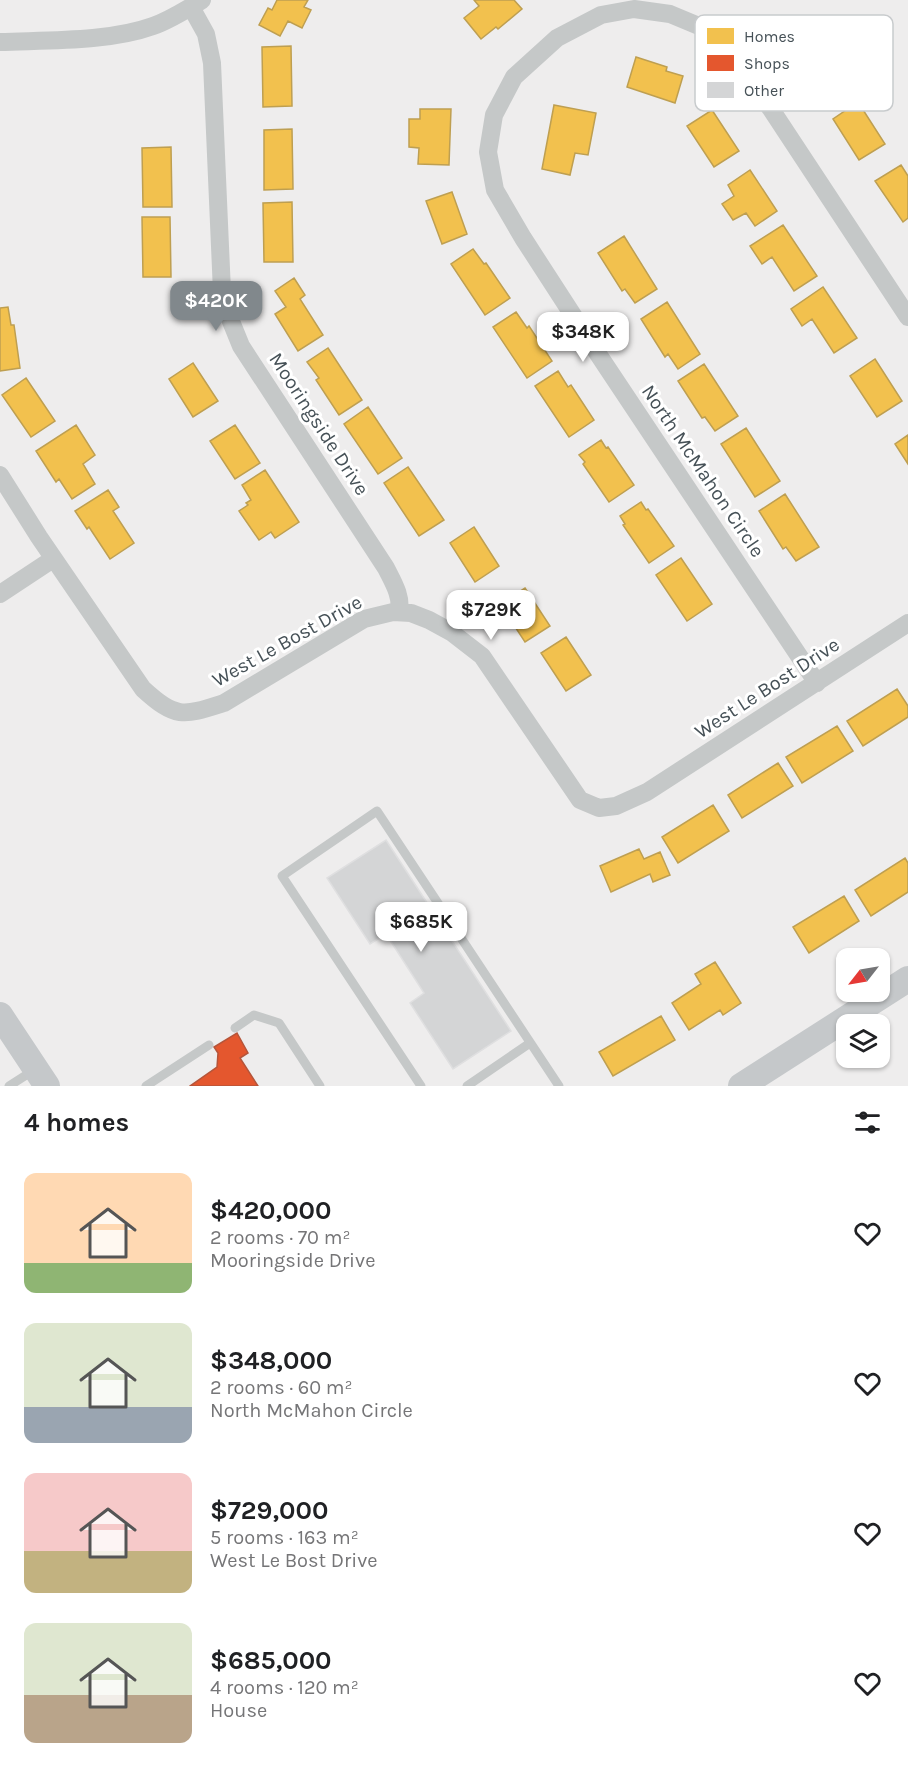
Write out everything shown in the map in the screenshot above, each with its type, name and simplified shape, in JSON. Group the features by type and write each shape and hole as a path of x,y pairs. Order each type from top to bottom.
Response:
{"street":[{"path":"0,42 134,32 169,20 196,3"},
{"name":"Mooringside Drive","path":"196,3 212,63 222,292 228,314 241,346 386,568 398,592 399,612"},
{"name":"North McMahon Circle","path":"695,24 670,14 634,9 601,15 557,38 514,76 494,115 488,152 495,190 600,357 817,682"},
{"name":"North McMahon Circle","path":"772,111 908,317"},
{"name":"West Le Bost Drive","path":"0,475 53,559 143,689 162,706 181,713 199,711 224,703 364,619 411,612 451,632 482,656 580,800 599,808 616,806 647,792 908,623"},
{"path":"0,594 53,559"},
{"path":"741,1086 908,980"},
{"path":"0,1015 41,1077"}],"lane":[{"path":"421,1086 282,876 377,811 559,1086"},
{"path":"235,1028 254,1016 279,1023 320,1086"},
{"path":"467,1086 530,1043"},
{"path":"150,1085 209,1045"},
{"path":"9,1086 41,1077"}],"building: Homes":[{"path":"277,0 308,0 304,7 311,10 302,28 288,21 280,36 259,25 268,8 272,10"},
{"path":"474,0 514,0 522,9 498,29 496,27 481,39 464,18 479,6"},
{"path":"291,46 292,106 263,107 262,47"},
{"path":"636,57 667,67 666,71 683,76 675,103 627,87"},
{"path":"554,105 596,113 588,155 575,153 570,175 542,169"},
{"path":"420,109 451,109 449,165 418,164 419,148 409,147 409,119 420,119"},
{"path":"713,111 739,151 714,167 687,126"},
{"path":"845,111 864,111 885,144 859,160 833,119"},
{"path":"292,129 293,189 264,190 264,130"},
{"path":"171,147 172,207 143,207 142,148"},
{"path":"901,165 908,176 908,218 903,222 875,181"},
{"path":"750,170 777,211 755,226 746,213 733,220 722,204 734,196 728,185"},
{"path":"452,192 467,234 442,244 426,201"},
{"path":"292,202 293,262 264,262 263,203"},
{"path":"142,217 170,217 171,277 143,277"},
{"path":"783,225 817,276 794,291 772,257 762,264 750,246"},
{"path":"624,236 657,289 635,303 625,289 622,291 598,253"},
{"path":"473,249 484,264 486,263 510,298 485,315 451,264"},
{"path":"294,278 305,295 300,299 323,335 298,351 275,314 286,307 275,291"},
{"path":"823,287 857,338 834,353 812,319 802,326 791,309"},
{"path":"667,302 700,354 678,369 668,354 665,357 641,319"},
{"path":"8,307 11,325 14,325 20,368 0,371 0,308"},
{"path":"516,312 527,328 529,326 552,361 527,378 493,327"},
{"path":"328,348 362,400 339,415 316,380 319,378 307,362"},
{"path":"875,359 902,401 877,417 850,376"},
{"path":"193,363 218,401 193,417 169,379"},
{"path":"704,364 738,416 715,431 705,417 702,418 678,381"},
{"path":"558,371 568,387 571,385 594,420 569,437 535,386"},
{"path":"26,378 55,421 31,437 2,395"},
{"path":"368,407 402,458 378,474 344,424"},
{"path":"76,425 95,455 83,464 95,484 72,499 59,479 56,482 36,451"},
{"path":"235,425 260,463 235,479 210,441"},
{"path":"746,428 780,481 755,497 721,444"},
{"path":"908,435 908,464 895,444"},
{"path":"601,440 634,485 609,502 579,455"},
{"path":"408,467 444,520 419,536 384,483"},
{"path":"265,470 299,522 275,538 271,532 259,540 239,511 251,500 242,485"},
{"path":"108,490 119,507 113,511 134,543 110,559 89,527 87,529 75,511"},
{"path":"785,494 819,547 796,561 786,547 783,549 759,511"},
{"path":"641,502 674,546 649,563 623,525 625,524 620,516"},
{"path":"474,527 499,566 475,582 450,543"},
{"path":"681,558 712,604 687,621 656,575"},
{"path":"525,588 550,626 525,642 500,604"},
{"path":"566,637 591,675 566,691 541,653"},
{"path":"897,689 908,706 908,717 863,746 847,721"},
{"path":"837,726 853,751 802,783 786,757"},
{"path":"778,763 793,786 742,818 728,795"},
{"path":"713,805 729,831 678,863 662,837"},
{"path":"639,849 644,859 660,852 670,875 653,882 650,874 611,892 600,866"},
{"path":"905,858 908,863 908,892 871,916 855,890"},
{"path":"844,896 859,921 809,953 793,927"},
{"path":"715,962 741,1003 723,1015 720,1010 689,1030 672,1003 701,984 695,974"},
{"path":"661,1016 675,1040 613,1076 599,1052"}],"building: Shops":[{"path":"237,1033 248,1053 240,1058 258,1086 190,1086 217,1067 218,1053 214,1047"}],"building: Other":[{"path":"386,840 511,1031 453,1069 410,1003 424,993 386,934 370,944 327,878"}]}
